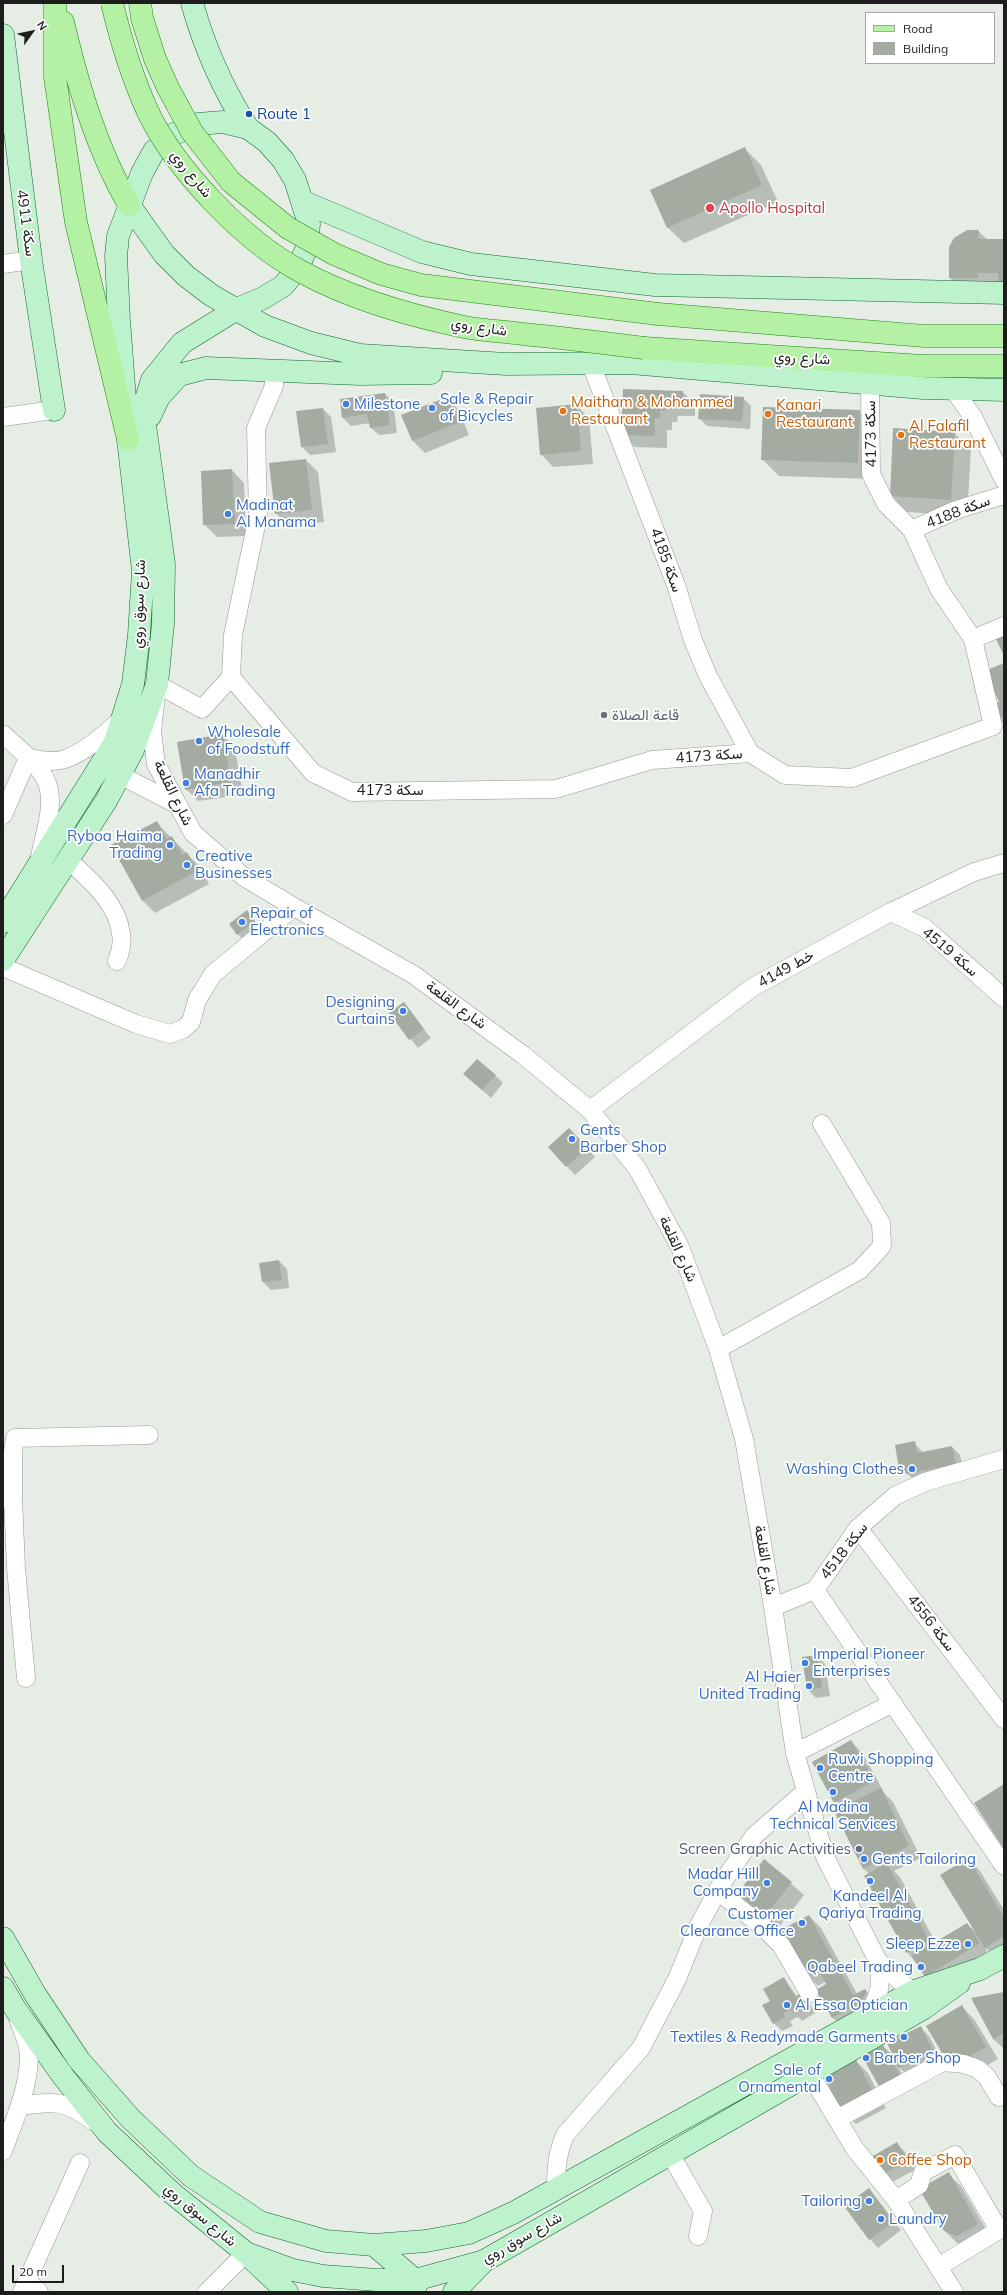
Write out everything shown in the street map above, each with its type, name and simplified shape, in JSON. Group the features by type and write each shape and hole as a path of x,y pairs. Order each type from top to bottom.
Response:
{"main road":[{"path":"55,3 55,77 75,215 128,438"},
{"path":"59,3 86,110 115,181 129,205 164,254 186,276 211,295 265,326 311,343 360,355 506,364 631,364 954,390 1004,390"},
{"name":"شارع روي","path":"112,3 124,53 148,112 168,146 200,189 237,224 299,270 337,288 392,309 466,327 644,348 923,366 1004,366"},
{"name":"شارع روي","path":"140,3 142,18 154,60 168,88 192,132 231,182 288,228 334,254 381,274 421,285 658,314 924,336 1004,336"},
{"path":"192,3 202,40 215,71 227,96 248,128"},
{"name":"سكة 4911","path":"3,35 31,260 54,410"},
{"name":"شارع سوق روي","path":"3,922 116,742 133,684 139,635 143,572 128,438 116,256 118,236 142,173 154,151 174,134 198,124 217,122 248,128 267,142 283,160 295,180 304,202 309,224 307,247 298,268 283,286 263,298 237,309 182,343 152,380 146,399 145,425 164,564 163,624 157,684 133,750 106,801 3,960"},
{"path":"304,202 422,252 471,264 655,285 1004,293"},
{"path":"145,425 159,397 179,376 206,368 360,374 456,373 506,364"},
{"name":"شارع سوق روي","path":"3,1938 35,1994 79,2060 130,2118 191,2176 260,2222 326,2241 374,2246 426,2241 469,2233 513,2213 866,2017 918,2000 995,1963"},
{"name":"شارع سوق روي","path":"3,1988 16,2010 63,2076 107,2132 172,2193 246,2253 294,2270 323,2276 416,2286 484,2261 810,2074 918,2000"},
{"path":"374,2246 416,2286"},
{"path":"246,2253 287,2292"},
{"path":"454,2292 484,2261"}],"street":[{"path":"3,264 31,260"},
{"name":"سكة 4185","path":"591,364 676,586 696,647 708,676 750,753"},
{"path":"157,684 202,709 231,677 233,634 258,516 256,428 274,386 274,370"},
{"name":"سكة 4173","path":"231,677 313,773 352,792 556,789 652,760 750,753 785,775 852,778 999,724 973,639 939,590 912,530 886,504 871,474 870,384"},
{"path":"954,390 973,417 1004,480"},
{"path":"3,417 54,410"},
{"name":"سكة 4188","path":"912,530 956,510 1004,494"},
{"path":"973,639 1004,626"},
{"name":"شارع القلعة","path":"157,684 152,732 156,764 193,833 244,877 294,908 414,975 524,1055 590,1110 637,1168 680,1247 718,1348 744,1439 773,1607 795,1753 825,1857 878,1961 918,2000"},
{"path":"28,758 48,761 65,759 103,736 123,718"},
{"path":"3,734 39,770 49,790 48,820 38,867"},
{"path":"3,815 28,758"},
{"path":"120,775 178,805"},
{"path":"68,860 93,883 114,912 122,934 117,961"},
{"name":"4149 خط","path":"590,1110 754,987 892,912 974,872 1004,863"},
{"path":"3,967 136,1024 170,1034 183,1030 191,1022 197,1000 213,974 294,908"},
{"name":"سكة 4519","path":"892,912 924,928 1004,998"},
{"path":"718,1348 860,1270 882,1246 881,1223 822,1124"},
{"path":"26,1678 8,1498 15,1438 149,1435"},
{"name":"سكة 4518","path":"773,1607 815,1590 858,1528 895,1496 926,1482 1004,1460"},
{"name":"سكة 4556","path":"858,1528 1002,1712"},
{"path":"815,1590 1004,1866"},
{"path":"795,1753 893,1703"},
{"path":"556,2189 558,2153 565,2135 641,2048 677,1979 698,1927 718,1891 754,1836 806,1791"},
{"path":"718,1891 764,1928 781,1945 809,1993"},
{"path":"866,2017 877,1999 881,1983 878,1961"},
{"path":"3,2151 20,2106 29,2056 16,2010"},
{"path":"837,2119 943,2062 964,2064 978,2069 986,2077 1000,2097"},
{"path":"810,2074 855,2149 896,2200 954,2292"},
{"path":"20,2106 57,2102 68,2105 77,2109 107,2132"},
{"path":"670,2154 703,2211 698,2236"},
{"path":"896,2200 920,2185 923,2172 955,2155 1002,2229 938,2268"},
{"path":"29,2288 80,2163"},
{"path":"207,2292 246,2253"}],"building":[{"path":"745,147 762,185 667,228 650,190"},
{"path":"967,230 979,230 978,239 1004,239 1004,286 999,286 998,273 978,273 978,278 949,278 949,247 954,238"},
{"path":"623,389 683,391 683,405 666,404 665,411 660,410 660,418 655,418 655,436 621,435"},
{"path":"385,393 390,425 370,428 367,414 342,418 340,399"},
{"path":"700,394 744,397 742,421 698,419"},
{"path":"447,397 458,423 412,441 401,415"},
{"path":"577,404 581,451 540,455 536,408"},
{"path":"763,407 860,410 858,463 761,460"},
{"path":"323,408 328,444 301,447 296,411"},
{"path":"893,428 955,432 951,500 890,496"},
{"path":"306,459 312,510 275,514 269,463"},
{"path":"232,469 235,524 203,525 201,471"},
{"path":"1004,636 1004,656 996,639"},
{"path":"1004,663 1004,716 997,719 991,705 999,702 985,671"},
{"path":"223,734 231,782 185,790 177,742"},
{"path":"157,821 167,839 172,836 182,855 187,852 197,871 142,901 111,845"},
{"name":"Repair of Electronics","path":"247,910 255,921 237,935 229,924"},
{"path":"404,1002 424,1029 409,1040 389,1013"},
{"path":"477,1059 496,1075 482,1090 463,1074"},
{"path":"569,1128 588,1148 566,1167 548,1147"},
{"path":"279,1260 282,1280 262,1282 259,1263"},
{"path":"915,1441 917,1453 952,1446 956,1464 907,1474 899,1469 895,1445"},
{"path":"817,1655 822,1688 807,1690 802,1657"},
{"path":"851,1740 874,1781 834,1803 812,1762"},
{"path":"1004,1784 1004,1849 974,1803"},
{"path":"881,1788 909,1846 863,1869 834,1811"},
{"path":"968,1858 1004,1917 1004,1936 985,1948 940,1875"},
{"path":"764,1859 792,1882 765,1916 737,1894"},
{"path":"887,1863 929,1940 906,1953 864,1876"},
{"path":"809,1915 853,1995 865,1989 867,1992 859,2003 832,2018 816,1990 826,1984 817,1967 805,1974 781,1930"},
{"path":"967,1923 980,1943 925,1977 912,1956"},
{"path":"784,1977 795,1997 801,1993 807,2005 793,2013 790,2009 783,2013 785,2017 773,2024 762,2005 770,2001 763,1989"},
{"path":"1004,1992 1004,2033 993,2039 971,1998"},
{"path":"962,2005 986,2047 961,2061 955,2052 945,2058 926,2026"},
{"path":"921,2026 933,2051 899,2068 887,2043"},
{"path":"883,2045 902,2079 881,2090 862,2056"},
{"path":"856,2060 875,2095 842,2112 824,2077"},
{"path":"897,2142 908,2161 883,2174 873,2156"},
{"path":"949,2172 978,2224 957,2236 944,2231 919,2189"},
{"path":"869,2188 894,2222 869,2240 844,2206"}],"place":[{"name":"Route 1","path":"249,114"},
{"name":"Apollo Hospital","path":"710,208"},
{"name":"Milestone","path":"346,404"},
{"name":"Sale & Repair of Bicycles","path":"432,408"},
{"name":"Maitham & Mohammed Restaurant","path":"563,411"},
{"name":"Kanari Restaurant","path":"768,414"},
{"name":"Al Falafil Restaurant","path":"901,435"},
{"name":"Madinat Al Manama","path":"228,514"},
{"name":"قاعة الصلاة","path":"604,715"},
{"name":"Wholesale of Foodstuff","path":"199,741"},
{"name":"Manadhir Afa Trading","path":"186,783"},
{"name":"Ryboa Haima Trading","path":"170,845"},
{"name":"Creative Businesses","path":"187,865"},
{"name":"Repair of Electronics","path":"242,922"},
{"name":"Designing Curtains","path":"403,1011"},
{"name":"Gents Barber Shop","path":"572,1139"},
{"name":"Washing Clothes","path":"912,1469"},
{"name":"Imperial Pioneer Enterprises","path":"805,1663"},
{"name":"Al Haier United Trading","path":"809,1686"},
{"name":"Ruwi Shopping Centre","path":"820,1768"},
{"name":"Al Madina Technical Services","path":"833,1792"},
{"name":"Screen Graphic Activities","path":"859,1849"},
{"name":"Gents Tailoring","path":"864,1859"},
{"name":"Kandeel Al Qariya Trading","path":"870,1881"},
{"name":"Madar Hill Company","path":"767,1883"},
{"name":"Customer Clearance Office","path":"802,1923"},
{"name":"Sleep Ezze","path":"968,1944"},
{"name":"Qabeel Trading","path":"921,1967"},
{"name":"Al Essa Optician","path":"787,2005"},
{"name":"Textiles & Readymade Garments","path":"904,2037"},
{"name":"Barber Shop","path":"866,2058"},
{"name":"Sale of Ornamental","path":"829,2079"},
{"name":"Coffee Shop","path":"880,2160"},
{"name":"Tailoring","path":"869,2201"},
{"name":"Laundry","path":"881,2219"}]}
